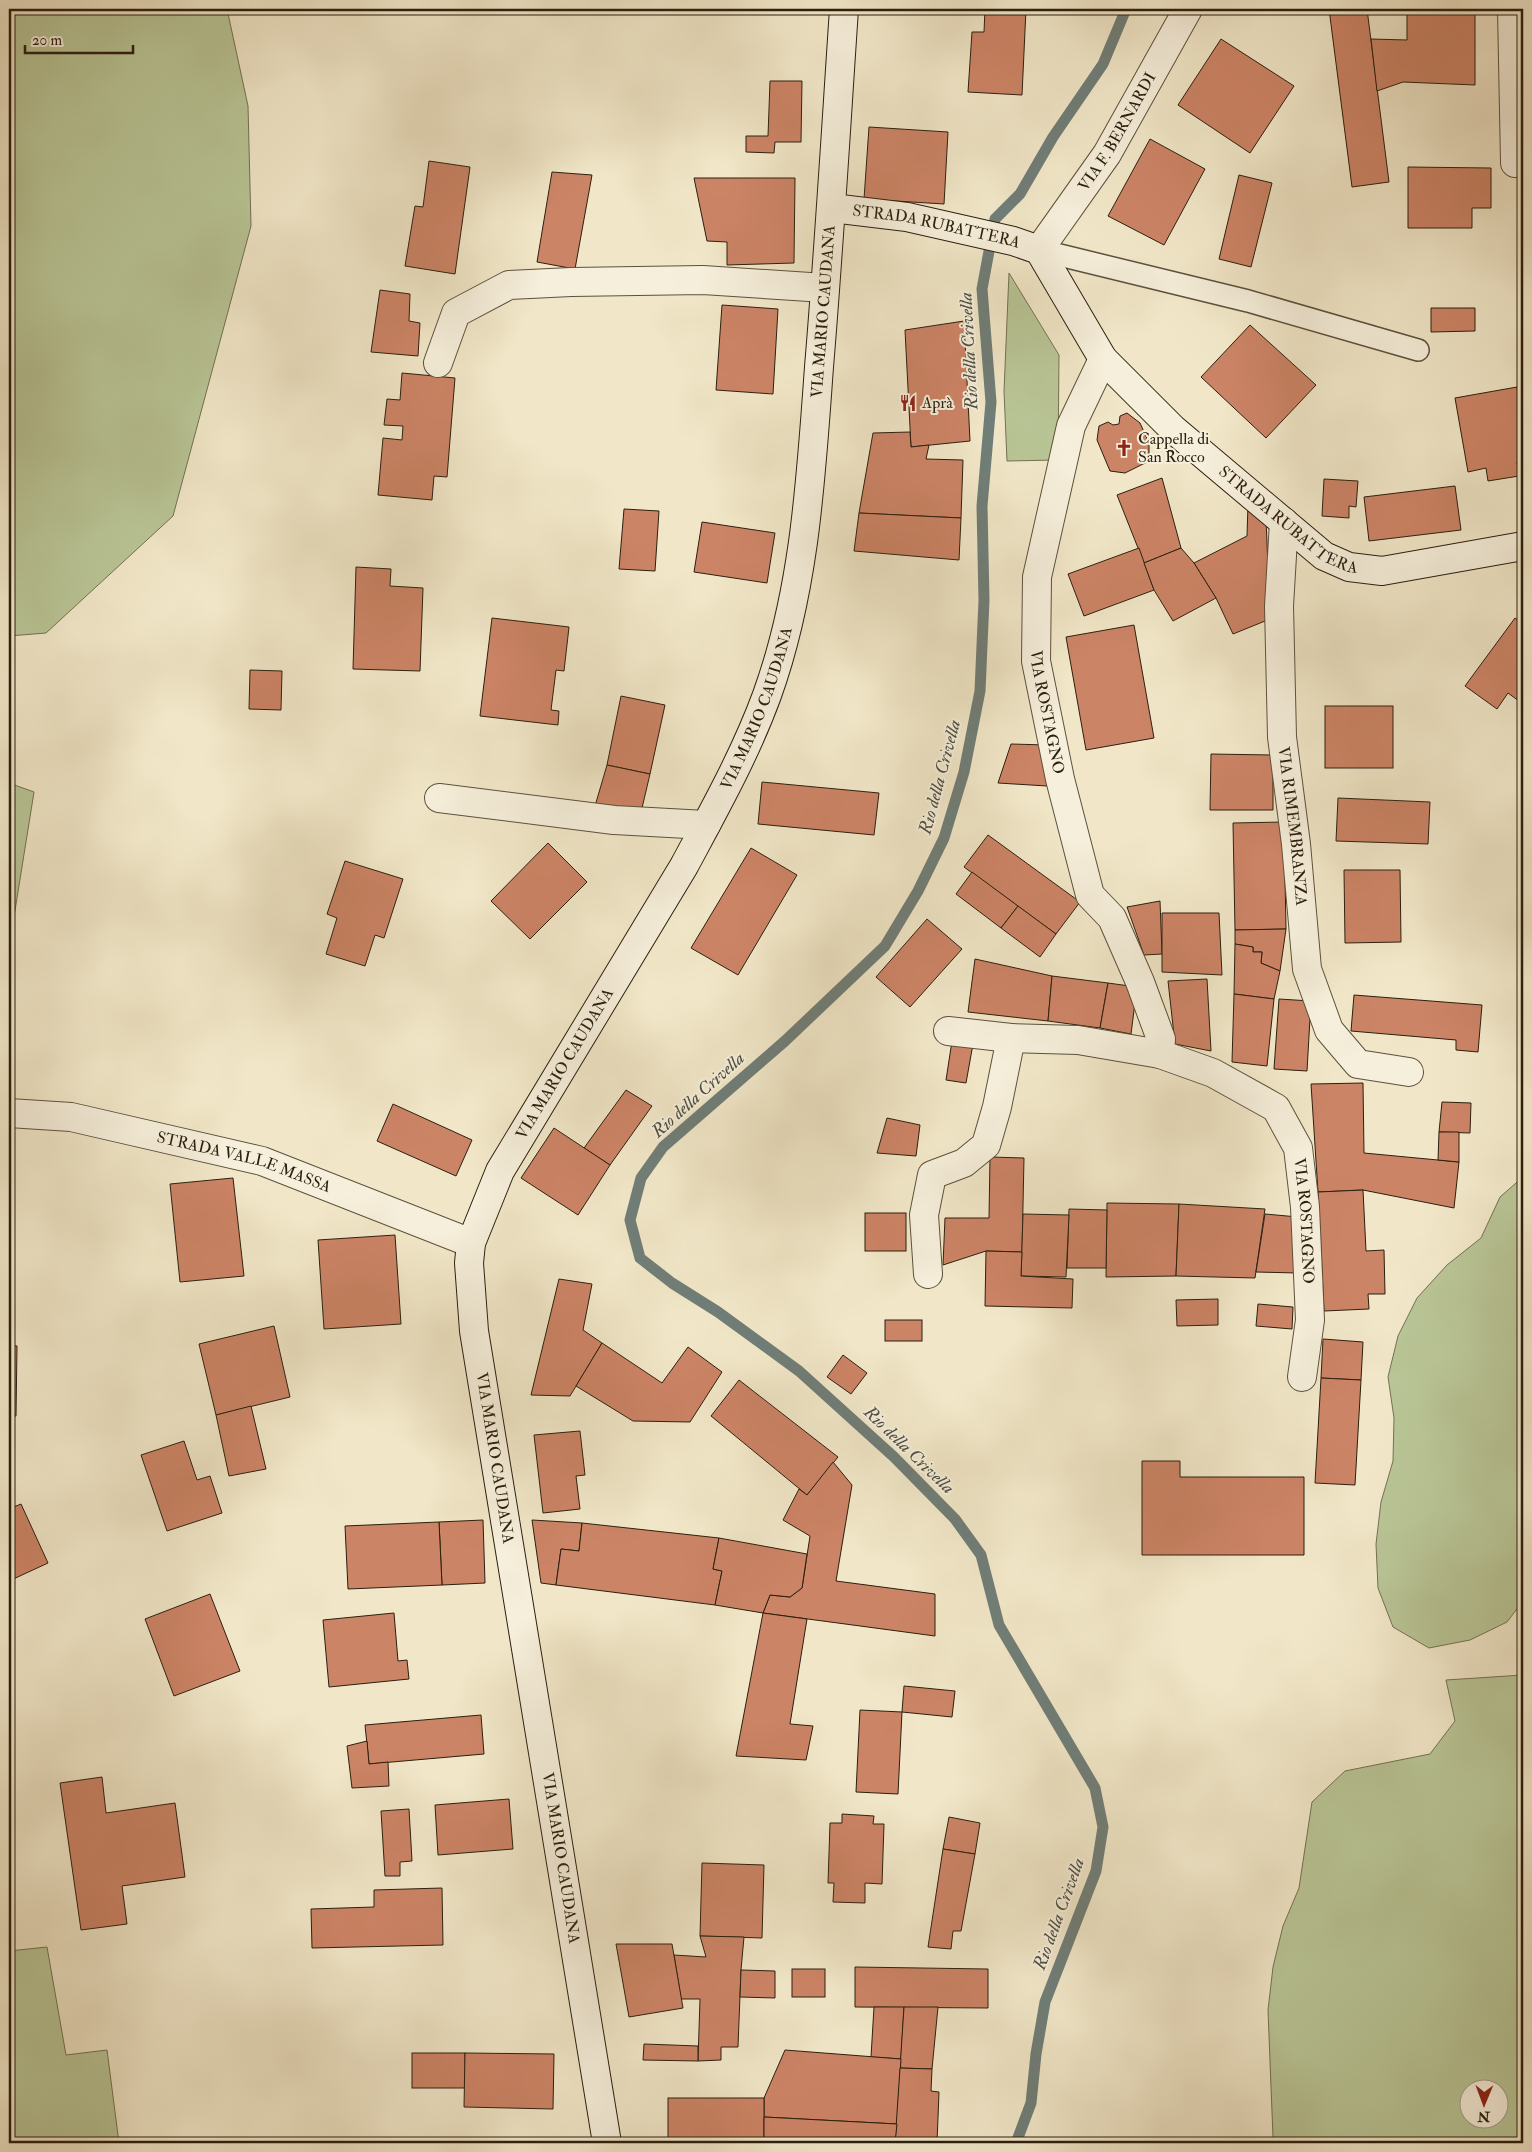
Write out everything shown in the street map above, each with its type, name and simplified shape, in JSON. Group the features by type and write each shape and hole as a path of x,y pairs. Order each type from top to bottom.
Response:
{"street":[{"name":"VIA MARIO CAUDANA","path":"607,2143 474,1331 469,1263 471,1243 500,1171 684,866 743,756 768,693 790,613 806,528 832,208 844,9"},
{"name":"VIA F. BERNARDI","path":"1039,250 1107,154 1188,9"},
{"path":"1512,9 1515,163"},
{"name":"STRADA RUBATTERA","path":"832,208 907,217 1013,241 1039,250 1102,359 1174,429 1324,556 1349,567 1382,571 1523,546"},
{"path":"438,363 456,313 509,285 702,280 826,288"},
{"name":"VIA ROSTAGNO","path":"1102,359 1071,426 1037,577 1036,661 1060,778 1090,895 1112,918 1140,982 1161,1039 1160,1054"},
{"name":"VIA RIMEMBRANZA","path":"1284,522 1279,606 1282,738 1296,844 1307,969 1329,1030 1358,1064 1409,1072"},
{"path":"439,798 614,820 706,825"},
{"name":"VIA ROSTAGNO","path":"948,1031 1011,1038 1078,1040 1160,1054 1213,1073 1276,1108 1298,1148 1304,1207 1310,1320 1302,1377"},
{"path":"928,1274 924,1215 932,1175 964,1163 986,1145 997,1107 1011,1038"},
{"name":"STRADA VALLE MASSA","path":"9,1113 72,1117 262,1161 471,1243"}],"lane":[{"name":"STRADA RUBATTERA","path":"1039,250 1248,301 1418,350"}],"green space":[{"path":"9,9 227,9 248,106 251,226 173,516 46,633 9,636"},
{"path":"1009,273 1059,355 1058,460 1007,461 1004,391"},
{"path":"9,783 34,792 13,923 9,927"},
{"path":"1523,1177 1523,1601 1507,1622 1470,1640 1429,1648 1393,1627 1378,1588 1376,1544 1381,1502 1393,1461 1394,1418 1388,1377 1398,1336 1417,1298 1447,1265 1481,1238 1500,1197"},
{"path":"1523,1675 1523,1795 1519,1842 1521,1887 1523,1890 1523,2143 1277,2143 1273,2137 1268,2010 1273,1967 1283,1926 1299,1888 1312,1802 1345,1771 1430,1754 1455,1721 1446,1680"},
{"path":"47,1947 66,2055 107,2050 119,2143 9,2143 9,1951"}],"building":[{"path":"985,9 1026,9 1022,95 968,92 972,32 984,32"},
{"path":"1329,9 1367,9 1389,182 1352,187"},
{"path":"1407,9 1475,9 1475,85 1403,82 1377,91 1371,39 1407,40"},
{"path":"1221,39 1294,86 1250,153 1178,105"},
{"path":"770,81 802,81 801,142 775,142 774,153 746,152 746,136 768,136"},
{"path":"869,127 948,132 944,204 864,199"},
{"path":"1150,139 1205,169 1164,245 1108,216"},
{"path":"429,161 470,167 455,274 405,266 415,206 423,207"},
{"path":"1408,167 1491,168 1491,208 1472,208 1472,228 1408,228"},
{"path":"552,172 592,175 575,269 537,262"},
{"path":"1239,175 1272,183 1251,267 1219,259"},
{"path":"694,178 795,178 794,263 727,265 727,242 707,241"},
{"path":"380,290 410,294 409,321 420,323 418,356 371,352"},
{"path":"722,305 778,309 773,394 716,390"},
{"path":"1431,308 1475,308 1475,331 1431,332"},
{"path":"964,321 970,441 911,447 905,330"},
{"path":"1250,325 1316,385 1266,438 1201,377"},
{"path":"402,373 455,378 447,477 434,476 432,500 378,495 383,438 402,440 403,426 384,425 387,399 400,400"},
{"path":"1517,387 1523,419 1523,461 1517,462 1519,476 1488,481 1486,468 1468,472 1455,398"},
{"name":"Cappella di San Rocco","path":"1127,413 1140,423 1149,443 1149,461 1125,473 1110,471 1097,440 1099,426 1108,422 1113,425 1119,424 1120,416"},
{"path":"910,432 911,447 929,445 926,459 963,460 961,518 859,513 873,433"},
{"path":"1162,478 1181,548 1144,563 1117,495"},
{"path":"1324,479 1358,481 1356,507 1349,506 1349,518 1322,516"},
{"path":"1455,486 1461,530 1369,541 1364,497"},
{"path":"1248,504 1266,518 1270,619 1233,634 1216,598 1194,563 1247,536"},
{"path":"624,509 659,511 655,571 619,569"},
{"path":"859,513 961,518 959,560 854,551"},
{"path":"702,522 775,533 767,583 694,572"},
{"path":"1139,548 1154,590 1084,616 1068,574"},
{"path":"1181,548 1194,563 1216,598 1173,621 1154,590 1144,563"},
{"path":"356,567 391,569 390,586 423,588 420,671 353,669"},
{"path":"492,618 569,627 564,671 556,670 551,710 559,711 558,725 480,716"},
{"path":"1515,618 1523,624 1523,704 1508,693 1497,709 1465,686"},
{"path":"1134,625 1154,738 1086,750 1066,637"},
{"path":"250,670 282,671 281,710 249,709"},
{"path":"621,696 665,705 650,774 607,765"},
{"path":"1325,706 1393,706 1393,768 1325,768"},
{"path":"1011,744 1047,745 1047,786 998,783"},
{"path":"1211,754 1273,755 1273,810 1210,810"},
{"path":"607,765 650,774 642,808 595,806"},
{"path":"762,782 879,793 874,835 758,824"},
{"path":"1338,798 1430,802 1428,844 1336,841"},
{"path":"1284,822 1286,929 1235,930 1233,823"},
{"path":"988,835 1080,902 1056,934 964,867"},
{"path":"548,843 587,882 530,939 491,901"},
{"path":"751,848 797,875 738,975 691,948"},
{"path":"345,861 403,879 384,938 375,935 365,966 326,954 337,918 327,914"},
{"path":"1344,870 1400,870 1401,942 1345,943"},
{"path":"972,872 1018,906 1001,928 956,894"},
{"path":"1160,901 1162,954 1144,955 1127,907"},
{"path":"1018,906 1056,934 1040,957 1001,928"},
{"path":"1162,913 1219,913 1222,975 1162,972"},
{"path":"927,919 962,949 910,1007 876,977"},
{"path":"1286,929 1280,971 1261,963 1262,952 1253,952 1253,947 1235,944 1235,930"},
{"path":"1235,944 1253,947 1253,952 1262,952 1261,963 1280,971 1274,999 1234,994"},
{"path":"975,959 1052,976 1048,1021 968,1012"},
{"path":"1052,976 1108,983 1100,1028 1048,1021"},
{"path":"1207,979 1211,1051 1175,1044 1168,981"},
{"path":"1108,983 1137,987 1131,1034 1100,1028"},
{"path":"1234,994 1274,999 1267,1066 1232,1062"},
{"path":"1354,995 1482,1005 1478,1052 1456,1050 1456,1040 1351,1031"},
{"path":"1279,999 1311,1001 1307,1071 1274,1069"},
{"path":"952,1041 973,1044 966,1083 946,1080"},
{"path":"1363,1083 1364,1153 1459,1162 1454,1208 1363,1190 1318,1192 1311,1084"},
{"path":"626,1090 652,1106 610,1165 584,1148"},
{"path":"1442,1102 1471,1103 1470,1133 1439,1132"},
{"path":"393,1104 472,1140 456,1176 377,1141"},
{"path":"887,1118 920,1125 916,1156 877,1153"},
{"path":"554,1128 610,1165 578,1215 521,1178"},
{"path":"1439,1132 1459,1132 1459,1162 1438,1160"},
{"path":"990,1157 1024,1158 1022,1252 986,1251 943,1265 945,1218 989,1218"},
{"path":"233,1178 244,1276 180,1282 170,1184"},
{"path":"1363,1190 1366,1251 1384,1250 1385,1294 1368,1294 1369,1309 1324,1311 1318,1192"},
{"path":"1107,1203 1179,1204 1176,1276 1106,1277"},
{"path":"1179,1204 1265,1209 1255,1278 1176,1276"},
{"path":"1069,1209 1107,1210 1106,1268 1067,1268"},
{"path":"865,1213 906,1213 906,1251 865,1251"},
{"path":"1023,1214 1069,1215 1066,1277 1021,1276"},
{"path":"1265,1214 1298,1217 1297,1273 1256,1272"},
{"path":"395,1235 401,1324 324,1329 318,1240"},
{"path":"986,1251 1022,1252 1021,1276 1073,1279 1072,1308 985,1306"},
{"path":"559,1279 592,1284 583,1330 602,1343 570,1396 531,1395"},
{"path":"1218,1299 1218,1325 1177,1326 1176,1300"},
{"path":"1258,1304 1293,1307 1292,1329 1256,1326"},
{"path":"885,1320 922,1320 922,1341 885,1341"},
{"path":"274,1326 290,1397 216,1415 199,1344"},
{"path":"1323,1339 1363,1342 1361,1380 1321,1378"},
{"path":"602,1343 662,1383 688,1347 722,1372 690,1422 633,1421 576,1386"},
{"path":"9,1345 17,1346 16,1416 9,1416"},
{"path":"843,1355 867,1373 851,1394 827,1377"},
{"path":"1321,1378 1361,1380 1355,1485 1315,1483"},
{"path":"739,1380 838,1457 807,1495 711,1416"},
{"path":"251,1406 266,1469 229,1476 216,1415"},
{"path":"580,1431 585,1475 576,1476 580,1509 543,1513 534,1435"},
{"path":"184,1441 197,1480 210,1476 222,1513 167,1531 141,1455"},
{"path":"1142,1461 1180,1461 1180,1477 1304,1477 1304,1555 1142,1555"},
{"path":"833,1462 852,1485 836,1581 935,1594 935,1636 763,1613 770,1595 790,1597 802,1588 810,1536 783,1520 799,1489 807,1495"},
{"path":"21,1504 48,1563 9,1581 9,1509"},
{"path":"483,1520 485,1583 442,1585 439,1522"},
{"path":"532,1520 582,1523 579,1551 561,1549 556,1585 541,1583"},
{"path":"439,1522 442,1585 348,1589 345,1526"},
{"path":"582,1523 719,1538 713,1569 722,1571 715,1605 556,1585 561,1549 579,1551"},
{"path":"719,1538 807,1554 802,1588 790,1597 770,1595 763,1613 715,1605 722,1571 713,1569"},
{"path":"210,1594 240,1671 174,1696 145,1619"},
{"path":"394,1613 398,1661 407,1660 409,1679 329,1687 323,1620"},
{"path":"763,1613 807,1619 790,1724 813,1726 806,1760 736,1756"},
{"path":"904,1686 955,1691 952,1717 902,1712"},
{"path":"860,1710 902,1712 898,1794 856,1792"},
{"path":"481,1715 484,1754 369,1764 365,1725"},
{"path":"367,1741 369,1764 388,1762 389,1786 352,1788 347,1746"},
{"path":"102,1777 106,1813 175,1803 185,1877 122,1886 127,1924 81,1930 60,1783"},
{"path":"509,1799 513,1849 438,1855 435,1805"},
{"path":"409,1809 412,1861 400,1862 400,1876 385,1876 381,1811"},
{"path":"842,1814 874,1816 873,1824 884,1824 882,1884 865,1883 865,1903 833,1902 834,1883 828,1883 830,1823 842,1823"},
{"path":"949,1817 980,1823 975,1854 943,1849"},
{"path":"943,1849 975,1854 961,1931 953,1931 951,1949 928,1947"},
{"path":"702,1863 764,1865 762,1938 700,1936"},
{"path":"442,1888 443,1945 312,1948 311,1909 374,1907 374,1890"},
{"path":"700,1936 744,1937 738,2047 721,2047 721,2060 698,2061 700,1999 681,1999 674,1955 706,1957"},
{"path":"616,1944 672,1944 683,2008 629,2017"},
{"path":"855,1967 988,1969 988,2008 855,2007"},
{"path":"792,1969 825,1969 825,1997 792,1997"},
{"path":"741,1970 775,1971 775,1998 740,1997"},
{"path":"874,2007 904,2007 901,2059 871,2057"},
{"path":"904,2007 938,2007 932,2069 900,2068"},
{"path":"644,2044 698,2046 698,2061 643,2060"},
{"path":"785,2050 901,2059 897,2124 764,2117 764,2098"},
{"path":"412,2053 465,2053 465,2088 412,2088"},
{"path":"465,2053 554,2054 553,2109 464,2107"},
{"path":"900,2068 932,2069 931,2091 939,2092 937,2143 895,2143"},
{"path":"668,2098 764,2098 764,2143 668,2143"},
{"path":"764,2117 897,2124 895,2143 764,2143"}],"waterway":[{"name":"Rio della Crivella","path":"1016,2143 1031,2103 1036,2054 1045,2002 1096,1871 1103,1827 1095,1788 999,1625 981,1555 955,1519 894,1457 799,1371 718,1312 672,1283 640,1258 630,1220 641,1178 663,1147 785,1041 885,946 918,891 944,838 964,772 980,691 984,600 982,506 991,402 982,289 995,219 1020,194 1053,137 1103,64 1126,9"}],"place":[{"name":"Aprà","path":"908,403"},
{"name":"Cappella di San Rocco","path":"1124,448"}]}
